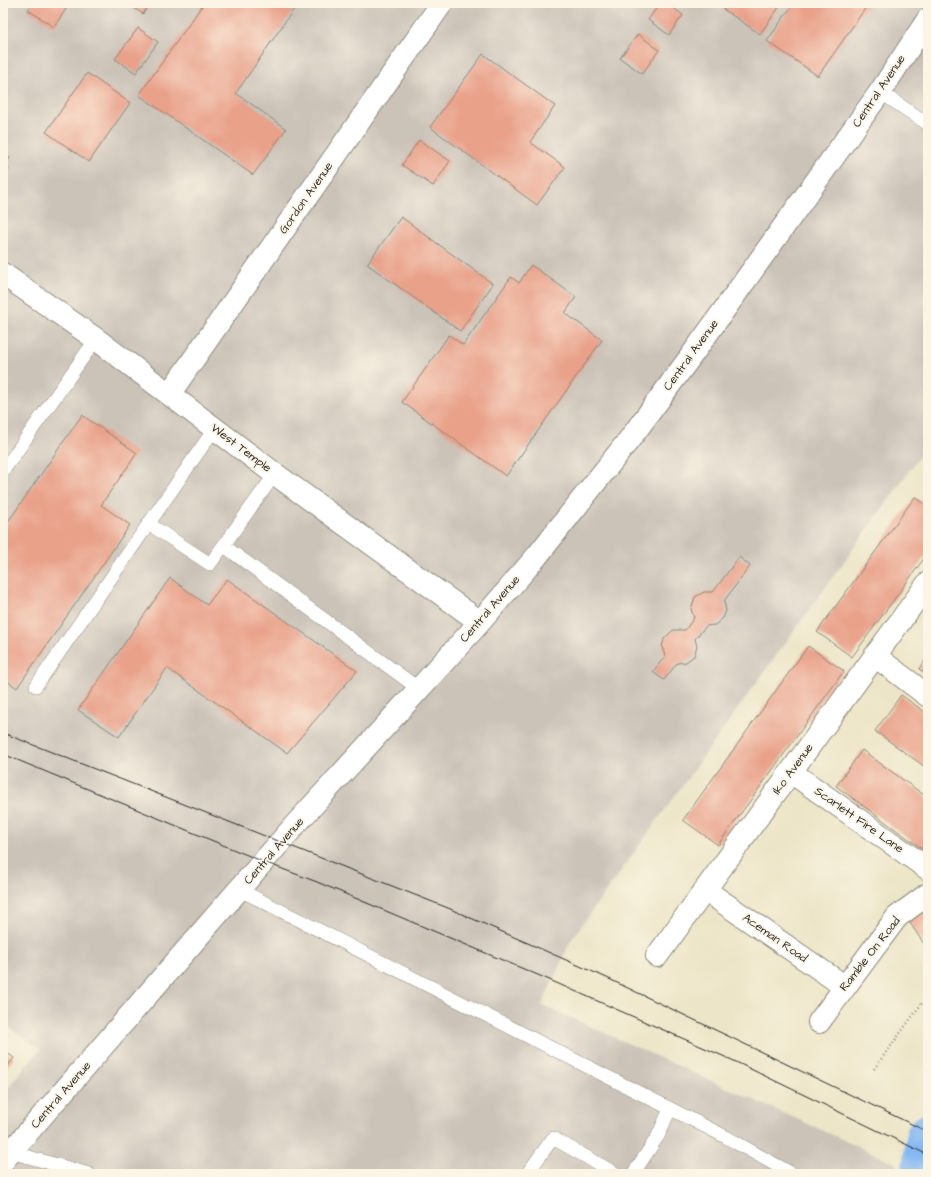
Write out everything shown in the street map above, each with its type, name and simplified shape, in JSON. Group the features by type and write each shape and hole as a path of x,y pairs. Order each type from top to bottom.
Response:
{"street":[{"name":"Gordon Avenue","path":"170,393 442,3"},
{"name":"Central Avenue","path":"7,1156 295,825 480,622 537,556 632,436 698,346 880,92 928,19"},
{"name":"West Temple","path":"3,274 96,339 170,393 275,474 480,622"},
{"name":"Iko Avenue","path":"657,956 928,583"},
{"path":"875,656 928,696"},
{"name":"Scarlett Fire Lane","path":"791,772 928,869"},
{"name":"Aceman Road","path":"705,890 844,986"},
{"name":"Ramble On Road","path":"819,1022 844,986 897,917 928,894"}],"lane":[{"path":"880,92 928,124"},
{"path":"3,471 96,339"},
{"path":"36,686 215,428"},
{"path":"149,524 210,564 275,474"},
{"path":"224,546 419,689"},
{"path":"240,890 670,1109 792,1174"},
{"path":"633,1174 658,1136 670,1109"},
{"path":"527,1174 552,1138 616,1174"},
{"path":"7,1156 89,1174"}],"path":[{"path":"874,1069 928,995"}],"shaded area":[{"path":"3,3 928,3 928,445 571,940 542,1005 895,1163 898,1174 3,1174 3,1093 40,1049 3,1023"}],"building":[{"path":"33,3 70,3 54,27 28,10"},
{"path":"126,3 150,3 143,14"},
{"path":"204,3 298,3 236,93 286,129 253,175 139,95"},
{"path":"660,3 667,3 683,15 669,35 648,20"},
{"path":"727,3 782,3 760,34 723,9"},
{"path":"794,3 869,3 818,76 767,41"},
{"path":"138,28 158,42 136,73 115,59"},
{"path":"638,34 659,50 642,74 620,58"},
{"path":"483,54 555,106 530,142 565,167 537,205 430,127"},
{"path":"87,73 130,103 89,162 46,132"},
{"path":"419,140 450,161 433,186 402,165"},
{"path":"3,153 10,158 4,166 9,169 3,178"},
{"path":"401,217 493,284 460,331 367,264"},
{"path":"531,265 576,297 565,313 602,340 506,476 402,402 449,335 463,345 511,277 519,283"},
{"path":"82,415 137,453 101,505 130,525 17,688 3,678 3,529"},
{"path":"915,497 928,506 928,553 852,657 817,632"},
{"path":"739,557 750,566 724,601 726,611 723,618 715,625 706,626 695,639 697,646 694,656 686,662 677,663 664,680 653,672 665,656 662,647 664,639 673,630 685,630 694,618 691,609 695,597 704,592 713,592"},
{"path":"170,578 207,605 227,579 357,671 287,753 167,668 119,737 78,710"},
{"path":"808,646 844,671 718,845 683,820"},
{"path":"928,656 928,675 919,669"},
{"path":"901,695 928,714 928,769 875,731"},
{"path":"862,750 928,798 928,853 836,786"},
{"path":"928,906 928,950 908,920"},
{"path":"3,1050 14,1058 3,1072"}],"waterway":[{"path":"923,1174 928,1135"}],"tram line":[{"path":"3,733 448,908 607,978 928,1132"},
{"path":"3,754 264,862 317,882 545,978 732,1060 928,1155"}]}
